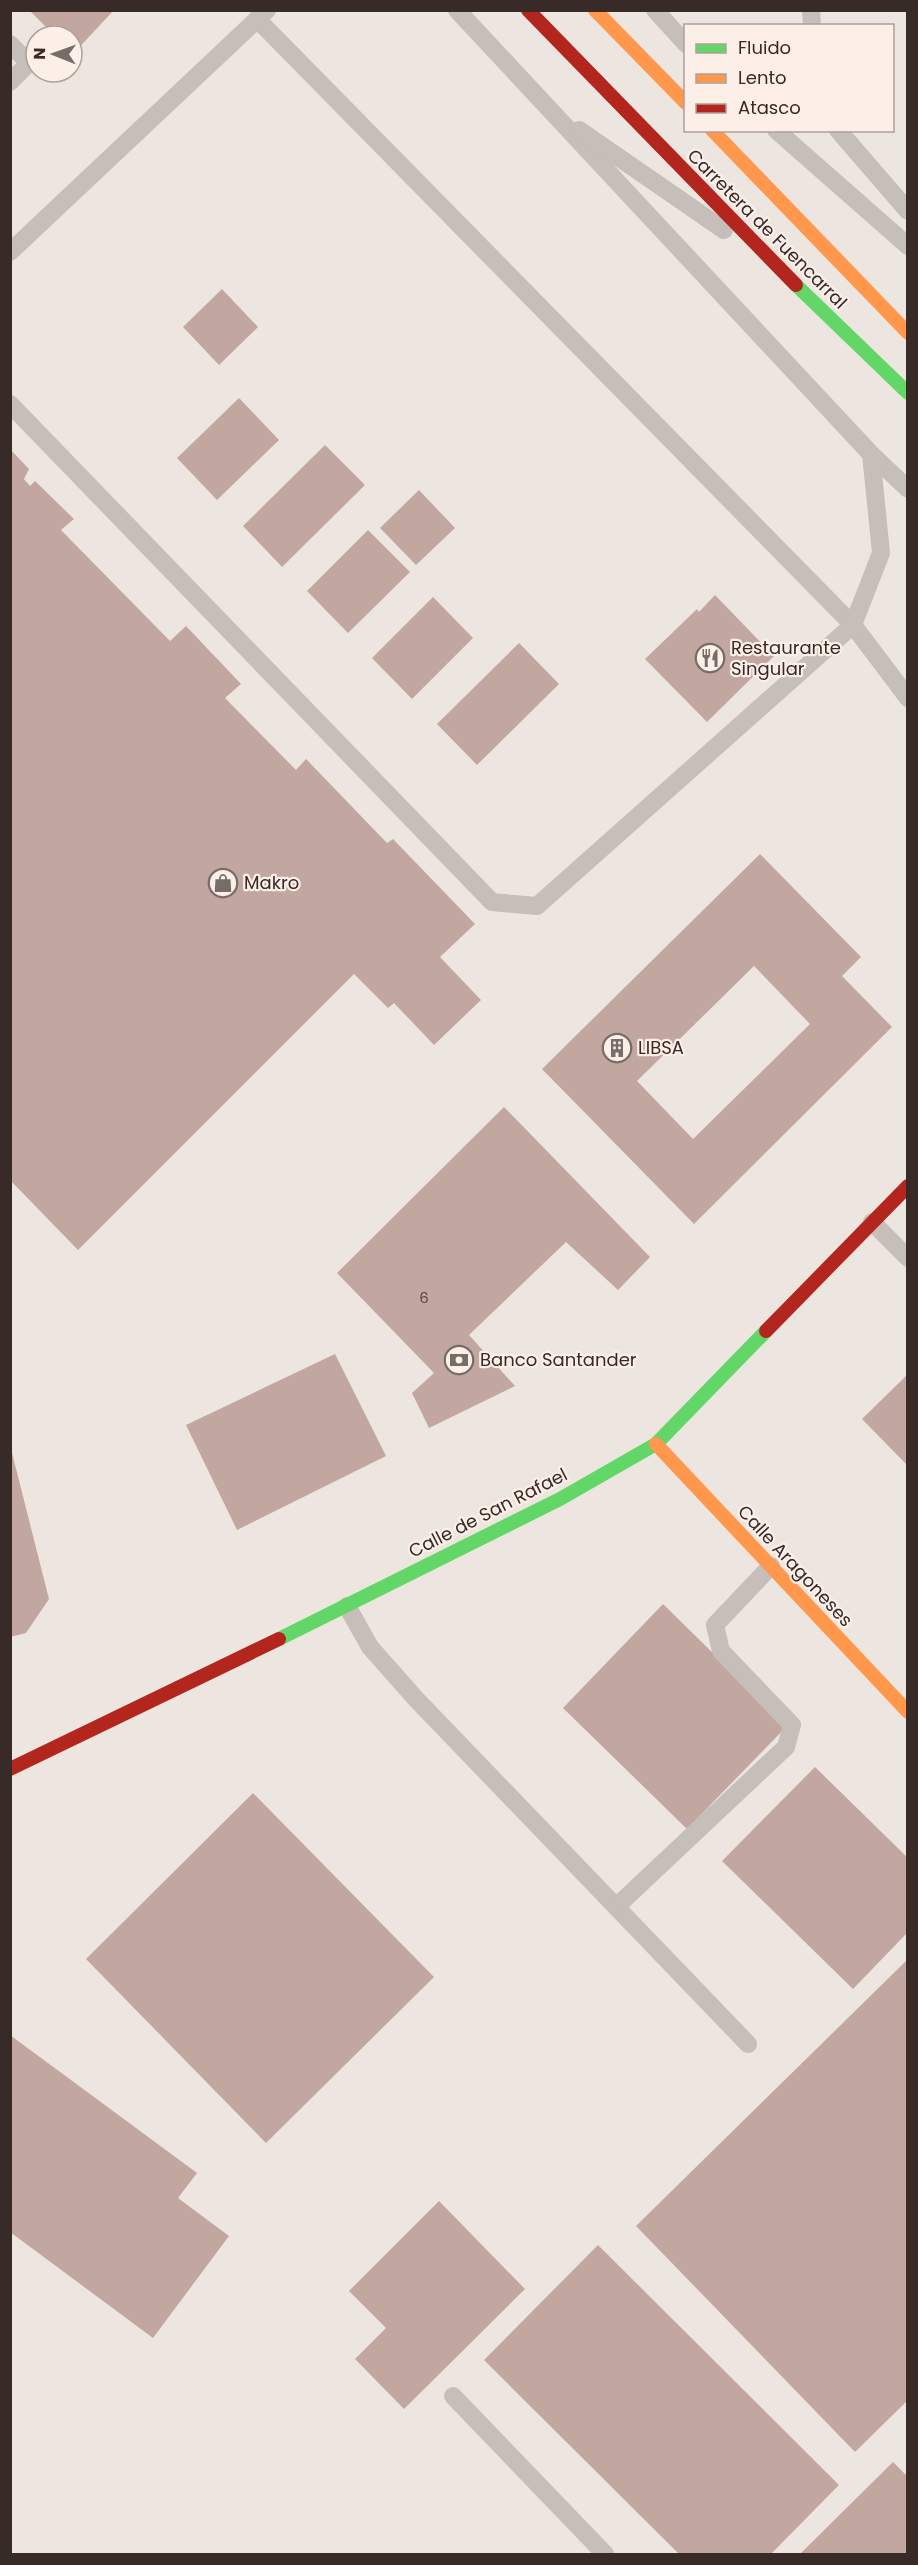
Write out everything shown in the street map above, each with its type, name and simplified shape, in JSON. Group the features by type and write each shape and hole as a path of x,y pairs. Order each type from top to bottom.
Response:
{"main road":[{"name":"Carretera de Fuencarral","path":"528,10 772,262 908,393"},
{"path":"595,10 684,101"},
{"name":"Carretera de Fuencarral","path":"714,132 908,333"},
{"name":"Calle de San Rafael","path":"10,1768 347,1606 560,1499 656,1444 908,1186"},
{"name":"Calle Aragoneses","path":"656,1444 908,1712"}],"lane":[{"path":"457,10 871,454 908,489"},
{"path":"655,10 684,42"},
{"path":"10,252 262,15 853,625 908,698"},
{"path":"10,44 29,63 10,82"},
{"path":"550,111 772,262"},
{"path":"778,132 908,246"},
{"path":"840,132 908,211"},
{"path":"10,404 492,902 537,906 853,625 881,553 871,454"},
{"path":"872,1222 908,1258"},
{"path":"616,1907 786,1747 792,1725 721,1651 715,1624 771,1566"},
{"path":"347,1606 370,1647 748,2044"},
{"path":"453,2396 605,2554"}],"building":[{"path":"29,10 114,10 84,42 84,24 43,24"},
{"path":"222,289 258,327 219,365 183,327"},
{"path":"239,398 279,440 217,500 177,458"},
{"path":"325,445 365,485 282,567 243,526"},
{"name":"Makro","path":"10,449 29,469 24,479 30,486 35,481 74,519 61,530 170,641 186,626 241,684 225,698 296,770 306,759 387,843 393,839 475,924 440,957 481,1000 434,1045 394,1003 388,1008 354,974 78,1250 10,1180"},
{"path":"419,490 455,528 416,565 380,528"},
{"path":"368,530 410,572 348,633 307,591"},
{"name":"Restaurante Singular","path":"715,595 774,656 707,722 645,659 697,609 699,612"},
{"path":"433,597 473,638 412,699 372,658"},
{"path":"519,643 559,684 477,765 437,724"},
{"name":"LIBSA","path":"760,854 861,957 842,976 892,1027 694,1224 542,1069","holes":["754,966 810,1024 693,1139 637,1081"]},
{"path":"504,1107 650,1257 618,1290 566,1242 469,1335 515,1386 429,1428 412,1393 434,1373 337,1273"},
{"path":"335,1354 386,1456 237,1530 186,1425"},
{"path":"908,1374 908,1466 862,1419"},
{"path":"10,1445 49,1599 26,1633 10,1637"},
{"path":"663,1604 787,1726 687,1829 563,1708"},
{"path":"815,1767 908,1858 908,1932 853,1989 722,1861"},
{"path":"253,1793 434,1977 266,2143 86,1959"},
{"path":"908,1959 908,2400 855,2452 636,2226"},
{"path":"10,2035 197,2173 178,2198 229,2236 153,2338 10,2232"},
{"path":"439,2201 525,2289 404,2409 355,2359 386,2328 349,2291"},
{"path":"598,2245 839,2485 771,2554 679,2554 484,2360"},
{"path":"893,2462 908,2477 908,2554 800,2554"}],"traffic: fast":[{"path":"796,285 908,393"},
{"path":"279,1639 560,1499 656,1444 766,1331"}],"traffic: slow":[{"path":"595,10 684,101"},
{"path":"714,132 908,333"},
{"path":"656,1444 908,1712"}],"traffic: jam":[{"path":"528,10 796,285"},
{"path":"766,1331 908,1186"},
{"path":"10,1769 279,1639"}],"place":[{"name":"Restaurante Singular","path":"710,658"},
{"name":"Makro","path":"223,883"},
{"name":"LIBSA","path":"617,1048"},
{"name":"Banco Santander","path":"459,1360"}]}
